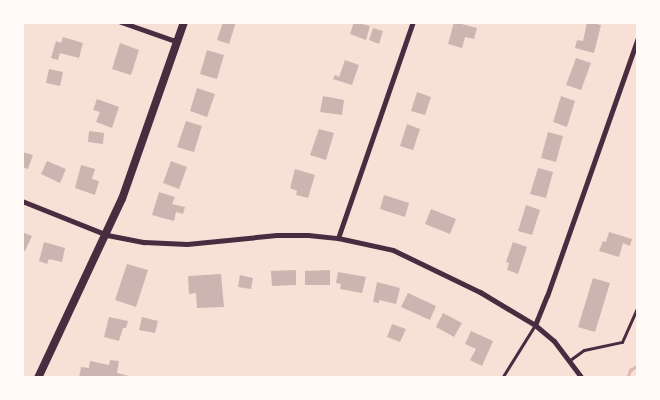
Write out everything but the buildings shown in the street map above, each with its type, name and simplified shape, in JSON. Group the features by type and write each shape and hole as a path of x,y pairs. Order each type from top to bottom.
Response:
{"street":[{"path":"122,22 178,42"},
{"path":"38,378 107,235 122,199 184,22"},
{"path":"338,238 412,22"},
{"path":"534,325 554,278 638,37"},
{"path":"22,201 107,235 170,244 276,235 338,238 402,254 480,292 534,325 554,341 582,378"}],"lane":[{"path":"570,360 584,350 622,342 638,306"},
{"path":"502,378 534,325"}],"waterway":[{"path":"627,378 630,370 638,365"}]}
